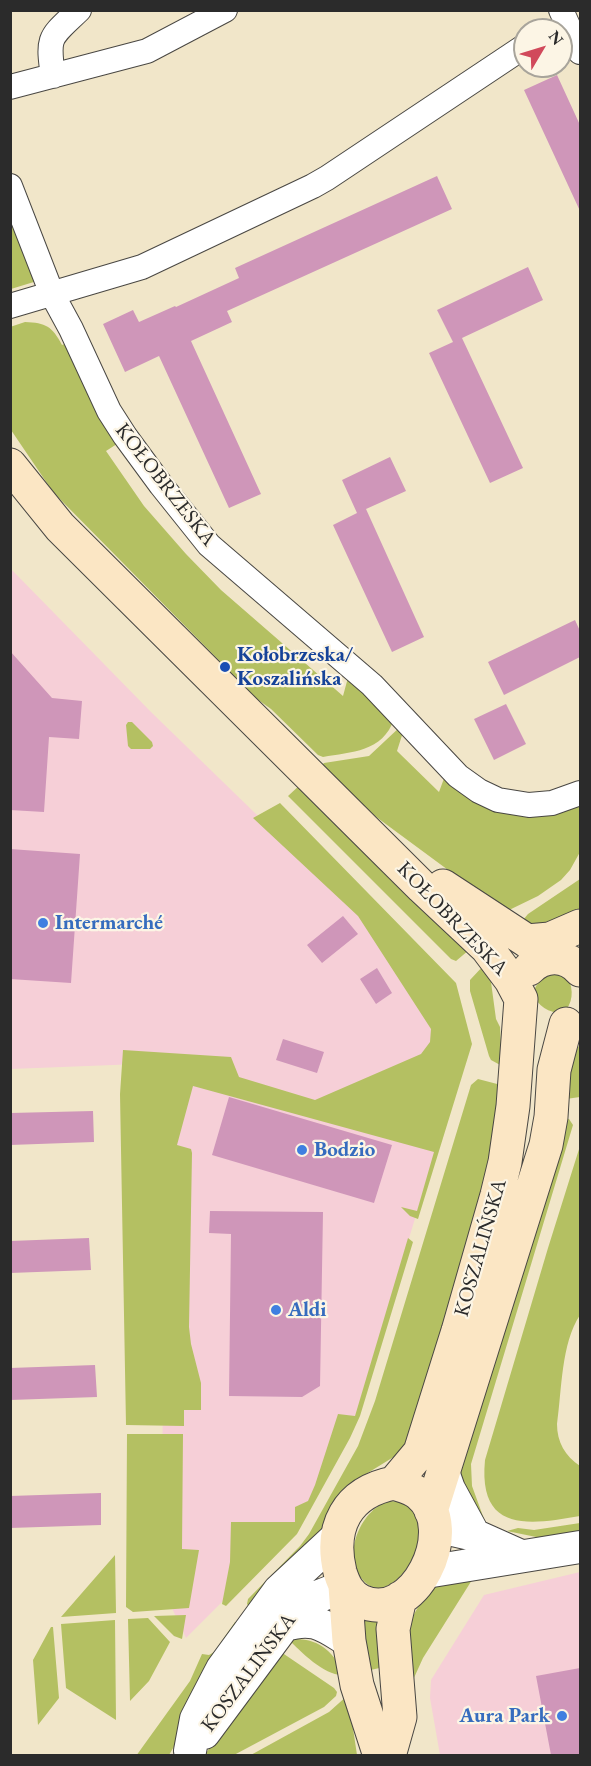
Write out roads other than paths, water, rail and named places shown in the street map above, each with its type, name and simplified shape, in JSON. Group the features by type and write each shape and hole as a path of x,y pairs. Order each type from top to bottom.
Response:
{"main road":[{"name":"KOŁOBRZESKA","path":"10,465 60,527 486,948 511,980 530,1016 546,1025 573,1019"},
{"name":"KOŁOBRZESKA","path":"379,844 560,956"},
{"path":"560,956 550,939 580,926"},
{"name":"KOSZALIŃSKA","path":"394,1483 420,1452 458,1332 497,1196 505,1162 513,1106 520,991 524,976 534,964 560,956"},
{"name":"KOSZALIŃSKA","path":"433,1518 443,1472 546,1145 551,1117 554,1070 573,1019"},
{"path":"345,1586 359,1600 384,1604 400,1598 426,1572 433,1551 433,1518 418,1493 394,1483 362,1495 348,1508 336,1538 340,1572 345,1586 349,1641 357,1685 380,1755"},
{"path":"389,1755 400,1717 393,1629 400,1598"}],"street":[{"path":"53,76 50,52 52,39 79,10"},
{"path":"10,87 147,51 225,10"},
{"path":"10,306 142,267 313,186 513,54"},
{"name":"KOŁOBRZESKA","path":"10,186 52,294 109,411 124,436 209,545 372,685 468,784 498,800 530,805 563,800 580,793"},
{"path":"443,1472 449,1489 474,1535"},
{"path":"433,1518 521,1556"},
{"name":"KOSZALIŃSKA","path":"189,1753 196,1719 222,1669 279,1591 336,1538"},
{"path":"426,1572 580,1547"},
{"name":"KOSZALIŃSKA","path":"189,1753 296,1609 304,1602 345,1586"},
{"path":"285,1626 302,1620 317,1623 349,1641"}],"place":[{"name":"Kołobrzeska/ Koszalińska","path":"225,667"},
{"name":"Intermarché","path":"43,923"},
{"name":"Bodzio","path":"302,1150"},
{"name":"Aldi","path":"276,1310"},
{"name":"Aura Park","path":"562,1716"}]}
